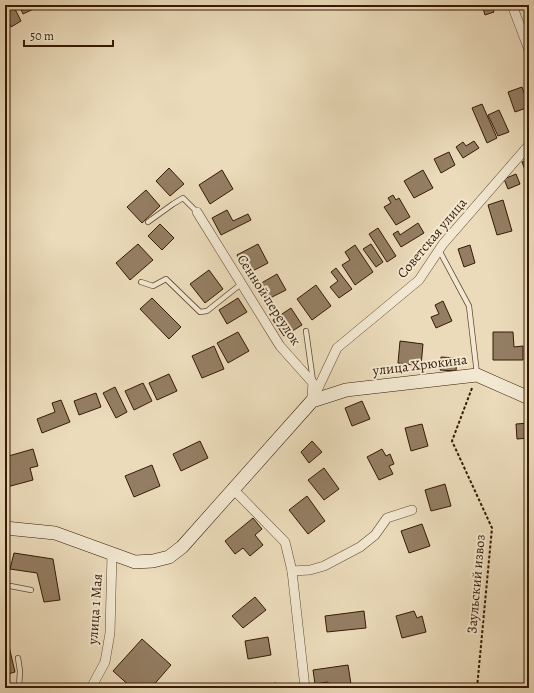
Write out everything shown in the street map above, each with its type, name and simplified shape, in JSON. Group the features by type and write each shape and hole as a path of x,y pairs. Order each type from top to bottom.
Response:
{"street":[{"path":"512,5 529,50"},
{"name":"Советская улица","path":"312,401 337,348 419,280 439,250 529,145"},
{"name":"Сенной переулок","path":"197,212 280,346 313,383"},
{"name":"улица Хрюкина","path":"312,401 346,390 477,375 529,398"},
{"path":"5,528 55,533 135,562 153,561 169,557 182,547 312,401 313,383"},
{"path":"234,490 284,542 292,571 305,688"},
{"path":"292,571 310,570 324,566 360,547 375,535 387,518 412,510"},
{"name":"улица 1 Мая","path":"91,688 104,662 110,633 112,553"}],"lane":[{"path":"148,222 183,198 197,212"},
{"path":"439,250 469,306 477,375"},
{"path":"141,282 153,286 166,280 200,312 207,311 241,284"},
{"path":"306,331 313,383"},
{"path":"5,585 31,590"},
{"path":"18,658 20,671 18,688"}],"path":[{"name":"Заульский извоз","path":"477,375 452,441 492,528 477,688"}],"building":[{"path":"13,5 21,21 11,27 5,14 5,6"},
{"path":"19,5 42,5 23,14"},
{"path":"482,5 492,5 494,12 485,15"},
{"path":"522,87 529,107 515,112 508,92"},
{"path":"482,104 497,138 487,143 472,108"},
{"path":"499,110 509,132 498,136 488,115"},
{"path":"474,141 479,148 463,158 456,147 463,142 466,146"},
{"path":"449,152 455,165 441,173 434,159"},
{"path":"529,159 529,174 527,175 522,162"},
{"path":"169,168 184,184 170,196 156,181"},
{"path":"222,170 233,189 210,204 199,185"},
{"path":"423,170 433,188 414,198 404,181"},
{"path":"516,174 520,184 508,189 504,179"},
{"path":"146,190 160,206 142,223 127,207"},
{"path":"393,195 396,200 399,198 410,217 396,225 384,207 391,203 388,198"},
{"path":"503,200 512,231 497,235 488,205"},
{"path":"227,210 233,221 248,214 251,220 221,235 212,218"},
{"path":"418,223 424,233 401,247 393,234 398,231 400,235"},
{"path":"160,224 174,238 162,250 148,236"},
{"path":"378,228 396,256 387,262 369,234"},
{"path":"138,244 153,260 130,280 116,263"},
{"path":"258,244 268,263 247,274 237,255"},
{"path":"371,244 383,262 376,267 363,249"},
{"path":"355,245 373,272 355,285 342,265 350,260 345,252"},
{"path":"470,245 475,263 464,267 458,249"},
{"path":"336,268 352,289 339,298 330,287 338,281 331,272"},
{"path":"209,270 223,289 205,303 190,284"},
{"path":"277,274 286,290 266,300 258,285"},
{"path":"316,285 331,306 312,320 297,299"},
{"path":"152,298 181,327 169,339 140,309"},
{"path":"238,298 247,312 227,324 219,310"},
{"path":"443,301 452,321 436,328 431,317 439,314 435,305"},
{"path":"291,308 302,325 284,336 273,320"},
{"path":"238,332 249,351 228,363 217,343"},
{"path":"493,332 513,332 514,347 523,346 523,360 493,360"},
{"path":"400,341 423,344 421,366 398,363"},
{"path":"214,346 224,369 202,378 192,356"},
{"path":"441,357 457,358 456,371 440,370"},
{"path":"169,374 177,391 157,400 149,383"},
{"path":"143,383 152,401 134,410 125,391"},
{"path":"115,387 127,412 116,418 103,393"},
{"path":"96,393 101,407 79,415 74,401"},
{"path":"61,400 70,422 42,433 37,419 55,412 52,403"},
{"path":"362,401 370,419 352,426 345,408"},
{"path":"529,423 529,438 517,439 516,424"},
{"path":"422,424 428,446 411,451 405,428"},
{"path":"200,441 208,458 181,471 173,454"},
{"path":"312,441 322,452 309,463 301,452"},
{"path":"33,449 38,466 30,468 33,480 7,487 5,481 5,457"},
{"path":"382,449 386,456 390,454 394,464 389,466 393,474 379,480 367,457"},
{"path":"152,465 160,486 134,497 125,476"},
{"path":"324,468 339,489 324,500 308,480"},
{"path":"445,484 451,506 431,511 425,490"},
{"path":"307,496 325,521 308,534 289,510"},
{"path":"253,518 262,529 255,535 263,545 250,556 243,548 235,554 225,541"},
{"path":"422,524 430,546 409,553 401,531"},
{"path":"14,553 53,559 60,600 44,602 37,573 10,569"},
{"path":"255,597 266,610 243,628 232,616"},
{"path":"364,611 366,628 327,632 325,616"},
{"path":"414,611 417,618 422,616 426,632 402,638 396,616"},
{"path":"268,637 271,655 248,659 245,641"},
{"path":"142,639 171,665 151,688 132,688 113,671"},
{"path":"5,642 8,642 15,672 8,674 8,679 5,684"},
{"path":"348,665 351,684 328,687 328,682 315,684 313,670"},
{"path":"276,683 277,688 257,688 257,687"}]}
